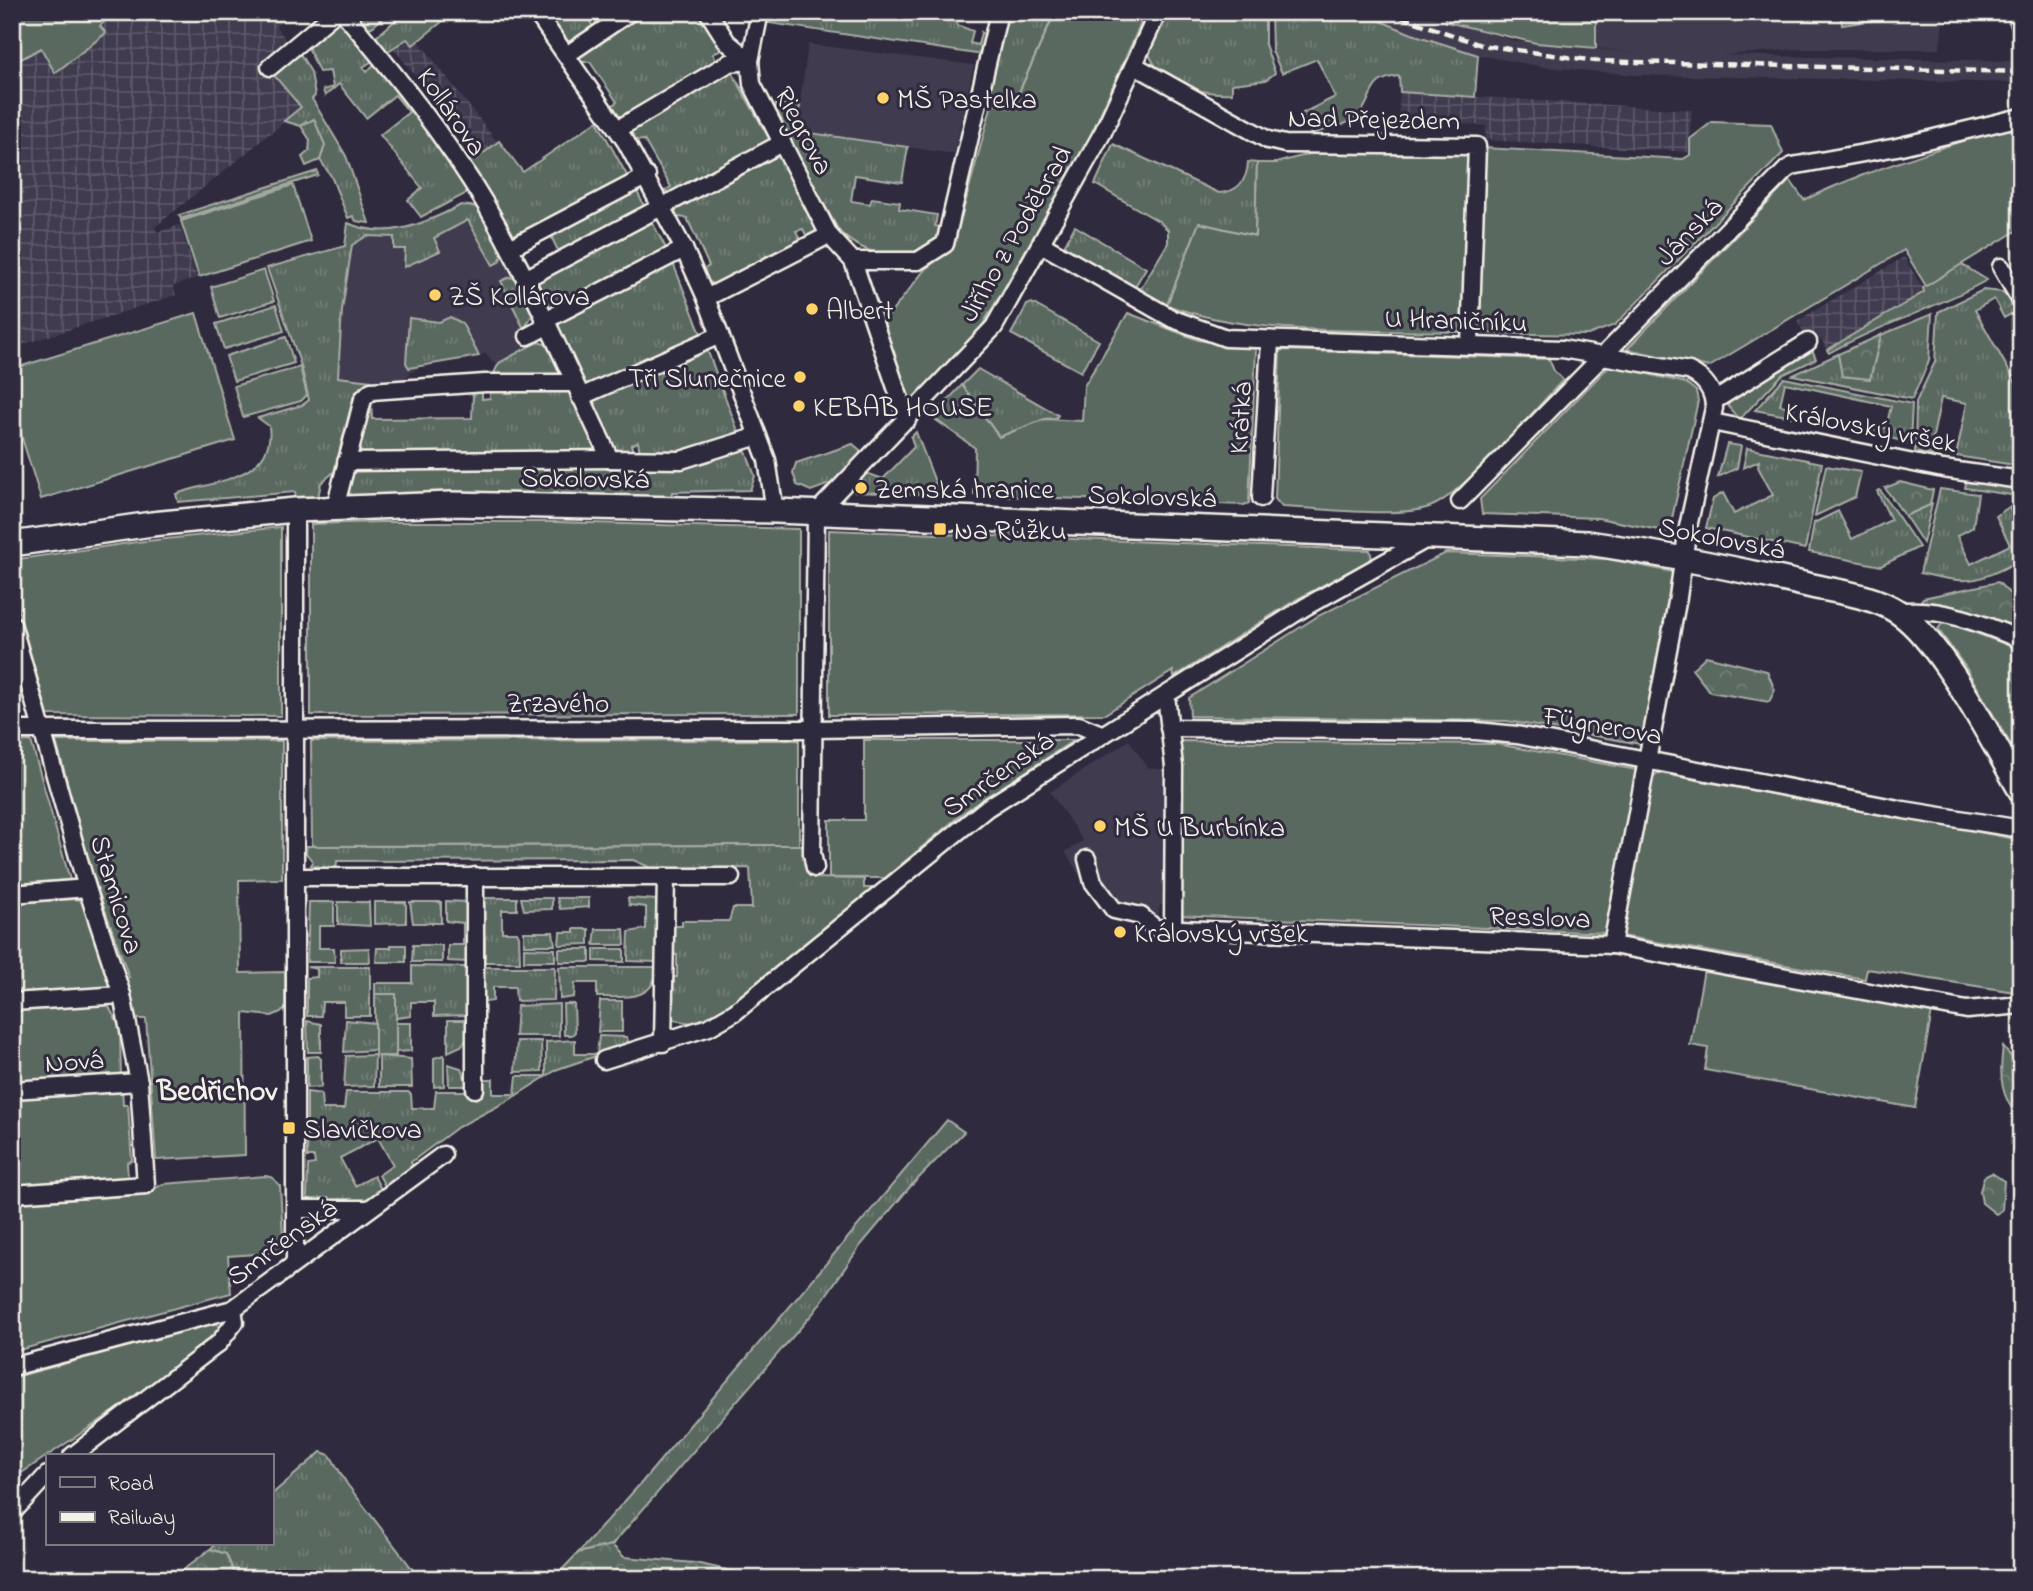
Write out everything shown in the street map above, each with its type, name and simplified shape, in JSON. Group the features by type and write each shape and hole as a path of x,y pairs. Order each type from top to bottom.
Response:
{"street":[{"path":"270,67 336,12"},
{"name":"Kollárova","path":"343,12 406,87 445,142 510,248 610,459"},
{"path":"536,12 618,129 664,207 706,299 767,460 775,511"},
{"path":"568,54 630,12"},
{"path":"708,12 727,42 750,61"},
{"name":"Riegrova","path":"760,12 750,61 752,84 829,235 853,261 907,420"},
{"path":"853,261 918,261 945,244 999,12"},
{"name":"Jiřího z Poděbrad","path":"816,513 994,327 1103,132 1158,12"},
{"path":"618,129 729,63 750,61"},
{"name":"Nad Přejezdem","path":"1134,65 1260,136 1285,144 1477,146 1470,344"},
{"name":"Jánská","path":"1460,501 1792,166 1897,147 2021,117"},
{"path":"525,279 782,143"},
{"path":"510,248 647,176"},
{"path":"706,299 829,235"},
{"name":"U Hraničníku","path":"1041,244 1173,319 1226,338 1470,344 1605,354 1689,371 1706,383 1714,401"},
{"path":"528,336 545,324 684,249"},
{"path":"2001,267 2021,301"},
{"path":"335,508 363,399 371,391 495,382 577,390 720,335"},
{"name":"Krátká","path":"1261,498 1270,341"},
{"name":"Královský vršek","path":"1714,401 1808,342"},
{"path":"1612,945 1714,401"},
{"name":"Královský vršek","path":"1712,422 1942,469 2021,480"},
{"path":"610,459 681,460 758,436"},
{"name":"Sokolovská","path":"346,462 610,459"},
{"name":"Sokolovská","path":"12,544 152,524 295,510 476,505 775,511 1588,543 1684,558 1847,594 1899,612 1928,641 1944,663 2021,791"},
{"path":"295,510 295,1262"},
{"path":"815,868 812,853 816,513"},
{"name":"Smrčenská","path":"604,1060 709,1027 735,1012 987,808 1305,607 1432,536"},
{"path":"1899,612 1921,609 1936,612 2021,640"},
{"name":"Stamicova","path":"12,624 44,728 87,888 122,995 139,1082 146,1185 12,1194"},
{"path":"1166,695 1174,767 1173,930"},
{"name":"Zrzavého","path":"12,730 295,727 814,729 1079,725 1101,734"},
{"name":"Fügnerova","path":"1169,728 1476,731 1648,759 1904,810 2021,829"},
{"name":"Resslova","path":"1087,859 1093,882 1114,910 1141,916 1155,928 1612,945 1967,1010 2021,1006"},
{"path":"475,876 475,1089"},
{"path":"295,877 731,877"},
{"path":"663,1043 666,877"},
{"path":"12,894 87,888"},
{"path":"12,1002 122,995"},
{"name":"Nová","path":"12,1090 139,1082"},
{"name":"Smrčenská","path":"12,1367 233,1309 443,1155"},
{"path":"296,1209 368,1209"},
{"path":"75,1454 219,1343 235,1322 233,1309"},
{"path":"12,1513 46,1476"}],"shaded area":[{"path":"107,12 297,12 276,26 295,53 302,108 155,227 157,232 180,225 197,278 173,286 176,295 12,348 12,64 41,48 55,73 105,33 100,26 102,16"},
{"path":"1359,12 1415,12 1515,41 1639,53 1596,48 1596,12 1944,12 1940,49 1800,49 1723,55 2021,61 2021,83 1635,75 1544,67 1478,55 1412,34"},
{"path":"407,38 413,44 418,40 498,143 480,157 394,49"},
{"name":"MŠ Pastelka","path":"808,44 974,65 954,154 796,131"},
{"path":"1400,92 1692,110 1688,152 1485,140 1486,126 1398,119"},
{"name":"ZŠ Kollárova","path":"461,205 478,207 504,251 534,312 524,329 533,346 499,363 492,362 486,353 464,361 428,362 410,373 400,385 338,378 342,310 352,245 367,236 367,229 414,227"},
{"path":"1904,257 1925,292 1827,350 1821,339 1811,345 1797,321"},
{"path":"1129,740 1148,768 1169,770 1169,905 1160,905 1159,914 1149,921 1089,890 1065,852 1083,841 1050,792"}],"green space":[{"path":"12,12 107,12 102,16 104,22 100,26 106,33 55,73 41,48 12,64"},
{"path":"354,12 388,14 372,27 365,28 355,19"},
{"path":"405,12 453,13 413,45 407,39 385,53 375,43 375,38"},
{"path":"544,12 583,12 597,32 572,46"},
{"path":"638,12 704,12 723,48 713,54 719,65 619,121 610,107 617,102 590,62 579,62 577,55"},
{"path":"770,12 957,12 957,25 973,31 970,43 978,45 981,32 986,36 984,50 976,54 769,23"},
{"path":"1004,12 1055,12 1012,108 985,103"},
{"path":"1055,12 1146,12 1086,146 981,328 909,404 883,323 923,272 954,244 992,104 1012,108"},
{"path":"1165,12 1265,12 1265,44 1275,73 1266,80 1232,84 1232,93 1194,89 1170,78 1152,60 1147,48"},
{"path":"1271,12 1359,12 1412,34 1478,55 1475,97 1400,92 1399,76 1389,78 1377,84 1362,111 1352,120 1311,134 1301,114 1335,97 1317,59 1282,73 1272,51"},
{"path":"1596,12 1596,48 1536,43 1446,22 1443,13"},
{"path":"1840,12 1893,12 1894,17 1842,25"},
{"path":"2005,12 2021,12 2021,56 2014,56 2013,33"},
{"path":"341,18 374,60 363,67 367,72 376,62 414,109 469,192 421,217 408,200 422,188 380,135 409,112 395,95 366,118 339,84 325,96 323,90 333,87 330,71 319,72 307,45"},
{"path":"299,52 311,72 315,96 312,99 346,156 369,223 356,221 353,216 348,218 331,176 320,160 325,145 306,121 301,126 284,121 301,107 272,73"},
{"path":"729,67 773,145 666,197 663,192 671,187 644,140 633,141 626,129"},
{"path":"776,104 800,105 796,131 908,147 902,182 855,175 851,201 870,204 872,198 900,202 899,209 937,215 935,226 945,228 937,242 926,251 912,256 896,256 879,254 864,248 839,231 774,115"},
{"path":"314,119 325,145 320,160 306,166 302,157 309,151 310,140 301,126"},
{"path":"597,121 629,179 519,236 510,235 463,158 470,151 476,159 499,141 523,172"},
{"path":"1712,122 1771,124 1783,153 1615,325 1588,335 1478,333 1484,148 1683,159 1690,155 1690,139"},
{"path":"2021,124 2021,228 1926,286 1904,250 1709,367 1627,349 1790,180 1804,200 1903,161 2004,126"},
{"path":"1113,144 1219,193 1236,188 1246,175 1248,162 1257,163 1255,236 1199,223 1167,305 1139,291 1168,243 1168,230 1160,222 1095,184"},
{"path":"1320,151 1468,154 1463,332 1275,327 1201,316 1167,305 1199,223 1255,236 1257,163 1276,163"},
{"path":"776,152 816,222 816,233 809,241 803,229 796,231 802,244 715,285 708,281 701,271 709,266 687,218 676,217 672,209"},
{"path":"317,171 318,175 181,219 179,215"},
{"path":"293,185 311,241 199,277 181,221"},
{"path":"635,187 646,210 560,255 549,232"},
{"path":"461,205 478,207 504,251 499,262 493,265 468,220 434,238 440,251 404,267 405,249 394,249 394,237 367,236 352,245 342,310 338,377 371,381 371,384 360,387 354,395 334,472 321,483 317,502 297,504 295,492 178,502 176,494 239,475 253,467 263,457 269,443 269,426 258,418 302,405 309,400 301,366 267,268 345,246 348,223 377,230 406,228"},
{"path":"650,218 668,252 575,301 571,296 561,302 563,307 550,312 535,289 538,280"},
{"path":"1075,226 1146,268 1134,288 1064,246"},
{"path":"671,258 703,339 597,386 583,387 553,323"},
{"path":"1961,264 1987,280 1829,353 1827,350 1924,292 1923,288"},
{"path":"264,270 274,301 220,318 211,287"},
{"path":"510,277 517,279 534,312 524,329 501,281"},
{"path":"1983,290 2003,292 2019,310 2004,318 1994,299 1975,310 2021,392 2021,466 1956,456 1967,403 1941,398 1931,446 1938,448 1937,456 1915,452 1916,402 1935,362 1938,312"},
{"path":"1032,303 1099,341 1081,372 1011,334 1027,305"},
{"path":"276,305 284,331 224,349 216,324"},
{"path":"196,313 235,440 41,499 12,406 12,369"},
{"path":"1128,313 1198,340 1256,349 1249,503 1244,505 974,495 975,448 932,417 962,385 999,437 1045,419 1082,421 1084,386"},
{"path":"1932,314 1929,361 1912,399 1793,375 1838,354 1843,376 1870,379 1881,335"},
{"path":"450,317 462,323 479,356 409,368 406,363 409,318 439,322"},
{"path":"1881,335 1870,379 1842,376 1838,354"},
{"path":"286,337 294,363 234,381 226,356"},
{"path":"537,342 549,345 561,372 558,377 507,378 494,373 499,363"},
{"path":"705,344 738,431 717,444 692,450 640,452 638,442 631,445 634,454 617,453 611,449 590,405 593,395"},
{"path":"1811,347 1816,359 1782,375 1739,420 1728,406 1730,399"},
{"path":"1280,350 1549,359 1554,371 1563,380 1480,468 1446,498 1432,506 1401,512 1282,507 1275,499"},
{"path":"1610,365 1686,383 1696,391 1698,401 1669,532 1598,518 1482,514 1480,499"},
{"path":"300,367 307,395 301,401 243,417 234,386"},
{"path":"978,369 1058,415 1056,418 1045,419 999,437 962,385"},
{"path":"1784,378 1912,404 1910,443 1870,433 1872,425 1886,428 1891,406 1785,383 1780,405 1794,408 1792,417 1755,410"},
{"path":"482,388 482,399 490,398 490,388 569,391 598,454 366,458 358,449 367,403 371,400 372,419 472,418 473,393"},
{"path":"916,432 940,495 855,492 858,481 866,473 883,479 914,447 911,437"},
{"path":"853,444 860,450 860,455 835,482 811,491 797,485 793,473 796,463"},
{"path":"1727,444 1741,446 1737,468 1718,477"},
{"path":"1747,448 1822,463 1805,549 1706,528 1713,499 1723,493 1734,514 1773,495 1758,467 1759,461 1743,468"},
{"path":"745,449 755,476 750,490 672,492 671,502 353,500 346,486 354,470 599,464"},
{"path":"1826,466 1861,472 1855,497 1815,516"},
{"path":"1985,481 2012,485 2019,491 2011,495 1965,488 1966,482 1984,484"},
{"path":"1900,482 1933,490 1930,505 1905,516 1885,488"},
{"path":"1940,489 1978,494 1973,527 1957,536 1971,564 2010,545 1996,516 2009,507 2021,530 2021,560 1972,580 1920,573"},
{"path":"1880,490 1919,547 1881,566 1809,552 1814,523 1838,511 1852,539 1891,520 1877,491"},
{"path":"1932,504 1923,543 1905,516"},
{"path":"555,522 799,529 799,714 311,715 311,524"},
{"path":"281,527 281,716 48,715 12,588 12,560 137,542"},
{"path":"829,530 1370,550 1372,559 1297,599 1174,677 1173,671 1105,714 829,715"},
{"path":"1446,553 1608,559 1673,572 1641,744 1507,721 1190,716 1189,698 1318,616"},
{"path":"1998,582 2021,605 2021,629 2016,633 1920,602 1923,598"},
{"path":"1944,621 2021,650 2021,762 1966,668 1938,629"},
{"path":"1706,656 1767,671 1775,690 1769,702 1710,692 1692,669"},
{"path":"799,740 799,845 312,846 311,741"},
{"path":"864,740 1074,740 964,812 885,878 829,878 829,820 864,820"},
{"path":"31,741 70,880 12,884 12,742"},
{"path":"56,741 282,741 282,879 239,880 240,973 285,972 285,1010 272,1016 244,1013 245,1155 156,1160 146,1019 134,1019 122,979 129,977 94,879"},
{"path":"1178,741 1497,744 1637,770 1606,933 1176,915"},
{"path":"1658,773 2021,840 2021,993 1867,969 1865,979 1622,936 1651,778"},
{"path":"808,845 814,878 864,879 864,888 878,888 733,1006 698,1023 673,1019 673,977 677,977 677,955 673,955 673,926 682,926 682,921 729,921 733,908 752,908 750,868 654,869 633,860 337,861 336,871 311,865 313,862 306,853 306,846"},
{"path":"484,898 517,898 517,910 502,910 502,932 517,932 520,962 479,962 479,958 485,957 485,937 479,937 479,901"},
{"path":"521,898 552,898 552,909 524,910"},
{"path":"557,898 589,898 589,907 560,909"},
{"path":"628,898 656,900 656,962 628,961 629,932 646,929 646,907 629,905"},
{"path":"76,899 83,901 111,987 12,997 12,903"},
{"path":"446,901 467,902 467,962 448,961 448,945 463,945 463,923 446,921"},
{"path":"309,902 334,902 334,926 319,926 319,948 334,948 335,962 307,962"},
{"path":"338,902 369,902 370,926 338,924"},
{"path":"374,902 406,902 406,923 374,924"},
{"path":"410,902 441,902 441,923 413,923"},
{"path":"574,929 589,929 589,944 559,945 560,932 574,932"},
{"path":"596,929 624,929 625,945 594,945"},
{"path":"524,932 553,932 555,945 524,945"},
{"path":"391,945 406,945 406,962 376,962 377,948 391,948"},
{"path":"413,945 442,945 442,962 412,962"},
{"path":"369,948 370,962 341,962 341,949"},
{"path":"524,948 555,949 555,961 524,961"},
{"path":"559,949 590,949 590,962 559,962"},
{"path":"594,949 624,949 624,962 594,961"},
{"path":"412,966 467,967 467,1015 434,1016 434,1002 411,1002 411,1016 396,1018 396,995 375,994 375,983 412,983"},
{"path":"307,967 370,967 370,1016 344,1016 344,1002 322,1002 321,1016 307,1016 307,978 317,977 317,969"},
{"path":"482,967 555,967 554,1000 516,1001 515,987 493,987 493,1001 479,1003"},
{"path":"559,967 656,967 651,986 636,995 597,997 597,983 575,983 574,997 560,999"},
{"path":"1704,970 1932,1011 1915,1108 1705,1070 1708,1048 1690,1045"},
{"path":"375,994 396,994 396,1056 375,1056"},
{"path":"600,1001 622,1001 622,1032 598,1032"},
{"path":"107,1003 120,1028 121,1079 12,1086 12,1009"},
{"path":"559,1004 559,1036 515,1036 517,1006"},
{"path":"563,1004 574,1004 575,1032 572,1035 564,1035"},
{"path":"346,1020 375,1023 375,1050 344,1052"},
{"path":"448,1020 467,1020 466,1040 461,1046 448,1052"},
{"path":"307,1021 321,1024 321,1052 308,1052"},
{"path":"396,1023 411,1023 411,1051 396,1052"},
{"path":"599,1036 627,1037 628,1042 608,1052 558,1069 506,1102 458,1127 411,1162 413,1168 386,1188 379,1175 393,1165 378,1138 340,1158 355,1186 374,1176 382,1191 367,1203 329,1205 329,1198 320,1198 319,1205 307,1197 308,1165 315,1164 314,1157 307,1157 307,1092 321,1094 322,1109 344,1109 346,1092 408,1092 411,1094 412,1108 434,1108 436,1091 479,1091 480,1079 493,1079 493,1094 515,1094 517,1076 546,1076 546,1042 575,1040 575,1054 597,1054"},
{"path":"517,1041 541,1041 542,1071 515,1072"},
{"path":"2003,1047 2021,1068 2021,1120 2005,1095 2001,1068"},
{"path":"375,1055 374,1086 344,1087 346,1056"},
{"path":"444,1055 444,1086 434,1087 434,1058"},
{"path":"318,1056 321,1059 321,1087 307,1088 307,1057"},
{"path":"379,1056 411,1059 412,1087 379,1087"},
{"path":"448,1064 461,1068 468,1086 449,1086"},
{"path":"122,1087 123,1105 128,1105 132,1161 127,1162 128,1180 12,1188 12,1094"},
{"path":"947,1120 964,1132 909,1188 861,1245 815,1311 612,1545 578,1553 642,1482"},
{"path":"1992,1173 2004,1181 2002,1210 1996,1214 1982,1203 1980,1191 1984,1177"},
{"path":"266,1176 273,1178 280,1186 284,1252 228,1256 231,1293 12,1352 12,1203 144,1195 163,1184"},
{"path":"216,1322 220,1329 155,1384 50,1454 46,1454 46,1457 20,1474 12,1467 12,1378"},
{"path":"321,1452 330,1455 347,1484 420,1579 237,1579 226,1554 210,1549 214,1546 273,1546 273,1493"},
{"path":"612,1545 624,1557 695,1563 769,1579 643,1579 606,1573 588,1579 553,1579 578,1553"},
{"path":"210,1549 226,1554 237,1579 171,1579"}],"railway":[{"path":"1387,12 1481,45 1596,61 2021,72"}],"place":[{"name":"MŠ Pastelka","path":"883,98"},
{"name":"ZŠ Kollárova","path":"435,295"},
{"name":"Albert","path":"812,309"},
{"name":"Tři Slunečnice","path":"800,377"},
{"name":"KEBAB HOUSE","path":"799,406"},
{"name":"Zemská hranice","path":"861,488"},
{"name":"Na Růžku","path":"940,529"},
{"name":"MŠ U Burbínka","path":"1100,826"},
{"name":"Královský vršek","path":"1120,932"},
{"name":"Slavíčkova","path":"289,1128"}],"district":[{"name":"Bedřichov","path":"217,1090"}]}
